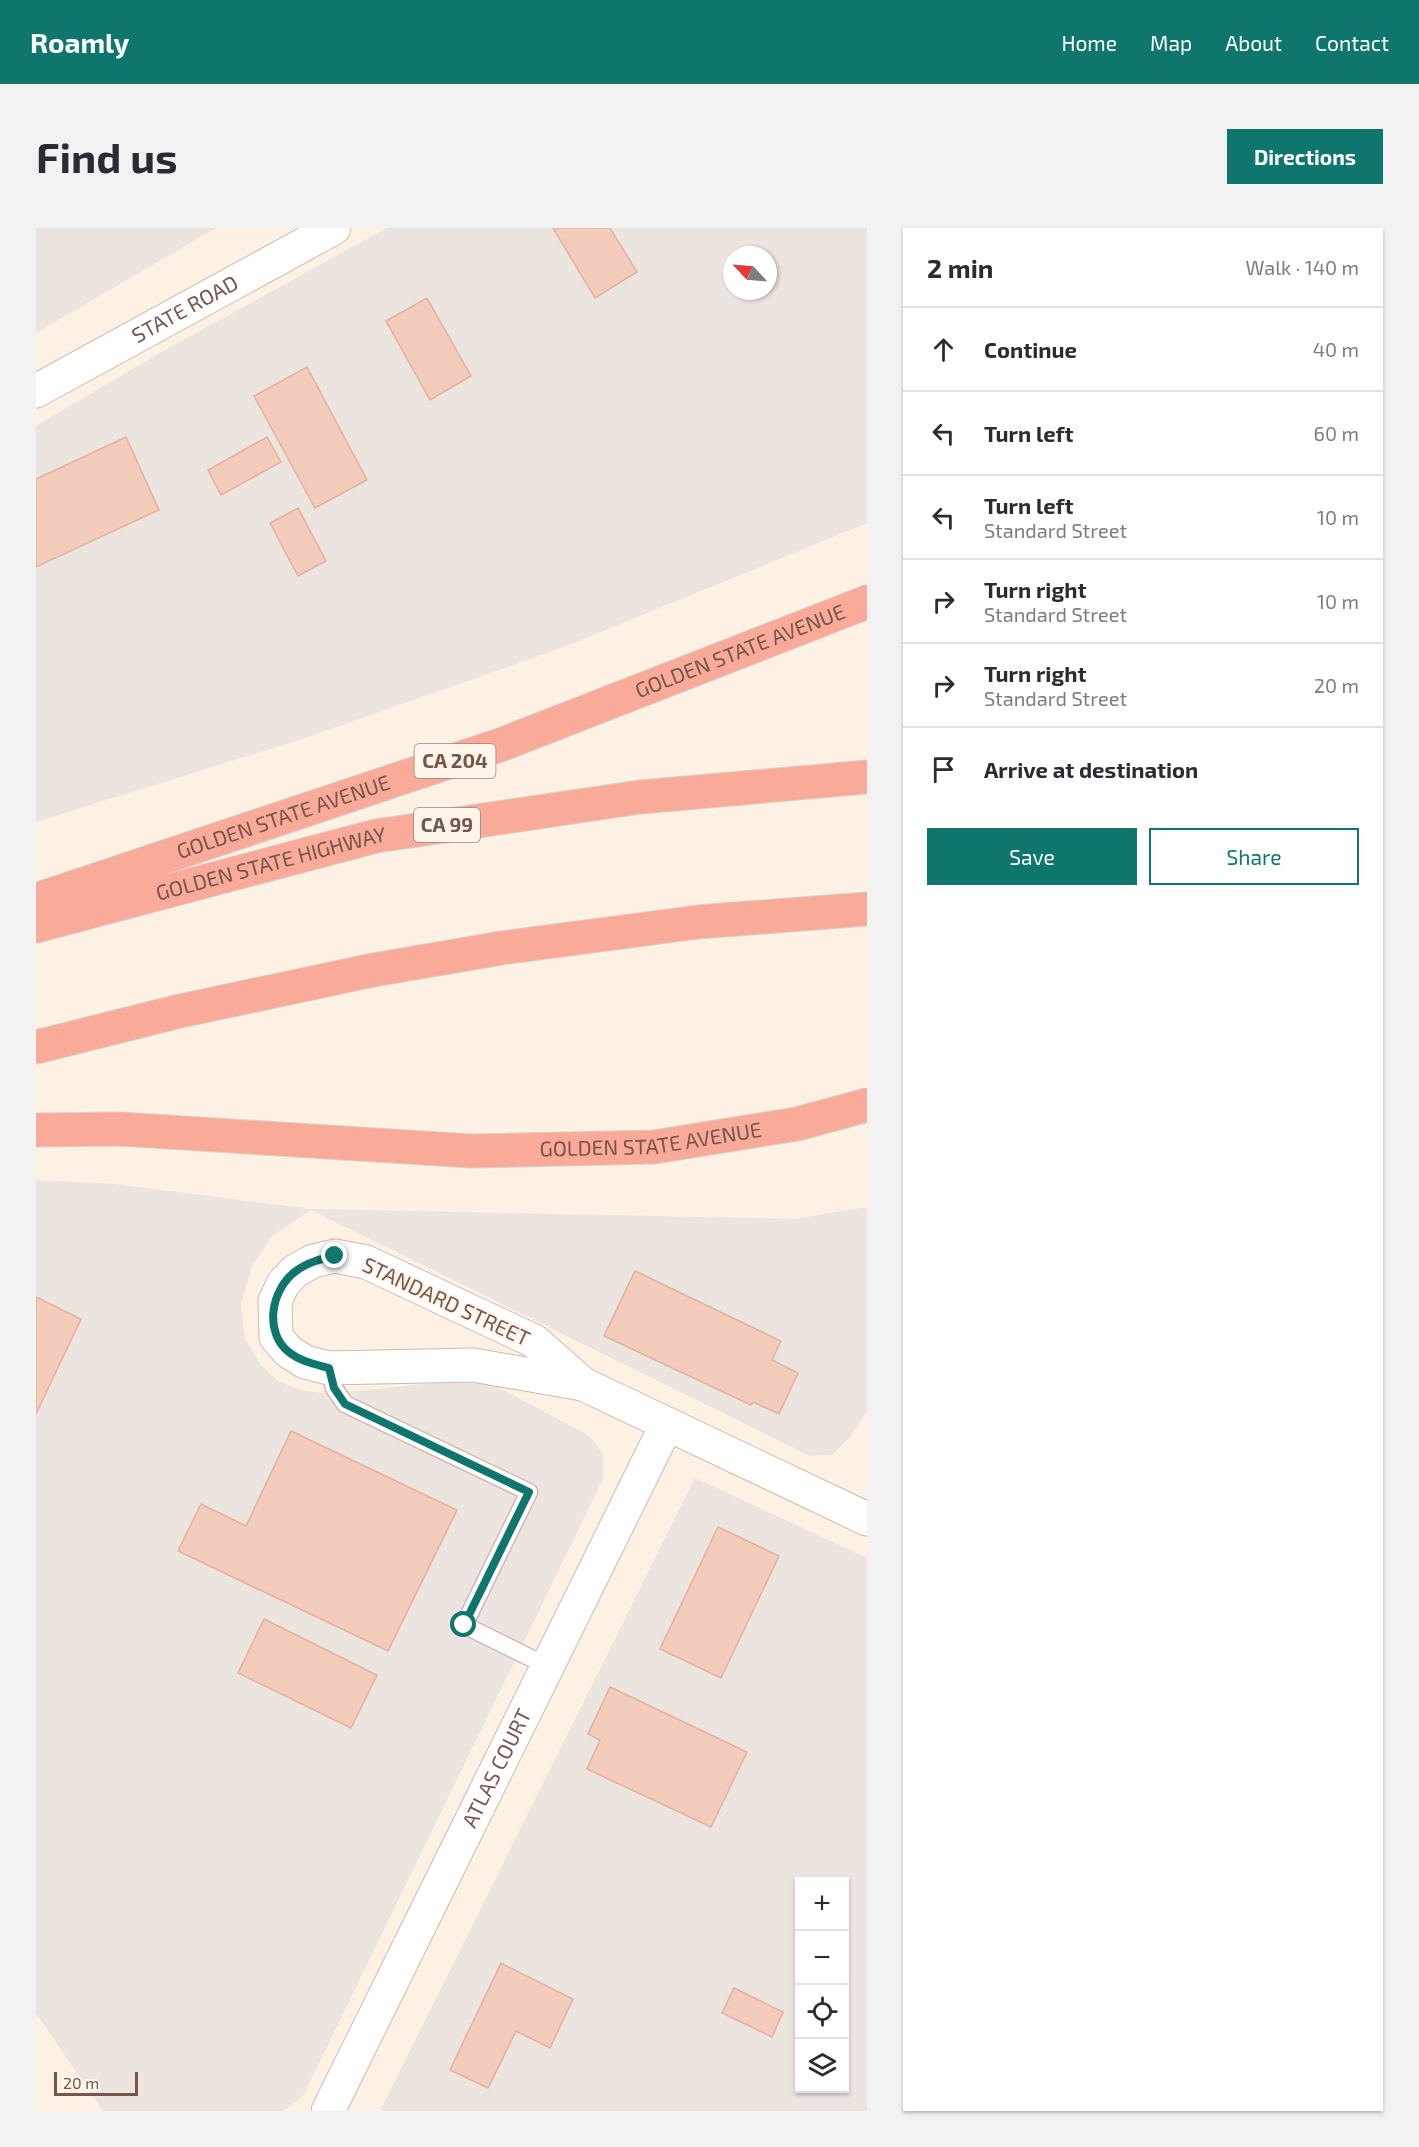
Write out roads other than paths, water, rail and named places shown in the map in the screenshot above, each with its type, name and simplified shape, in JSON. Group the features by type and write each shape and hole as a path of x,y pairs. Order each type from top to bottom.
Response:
{"highway":[{"name":"GOLDEN STATE AVENUE","path":"36,900 503,744 867,602"},
{"name":"GOLDEN STATE HIGHWAY","path":"36,926 376,836 640,797 867,777"},
{"path":"36,1047 225,1001 373,970 490,950 698,922 867,909"},
{"name":"GOLDEN STATE AVENUE","path":"36,1130 120,1129 471,1151 654,1147 797,1124 867,1106"}],"street":[{"name":"STATE ROAD","path":"36,391 334,228"},
{"name":"STANDARD STREET","path":"583,1384 473,1365 329,1368 305,1362 288,1351 276,1337 274,1301 283,1284 295,1271 313,1261 335,1256 366,1262 534,1341 583,1384 666,1426 863,1507"},
{"name":"ATLAS COURT","path":"328,2111 666,1426"}],"lane":[{"path":"329,1368 334,1388 345,1404 529,1492 464,1625 547,1666"}]}
